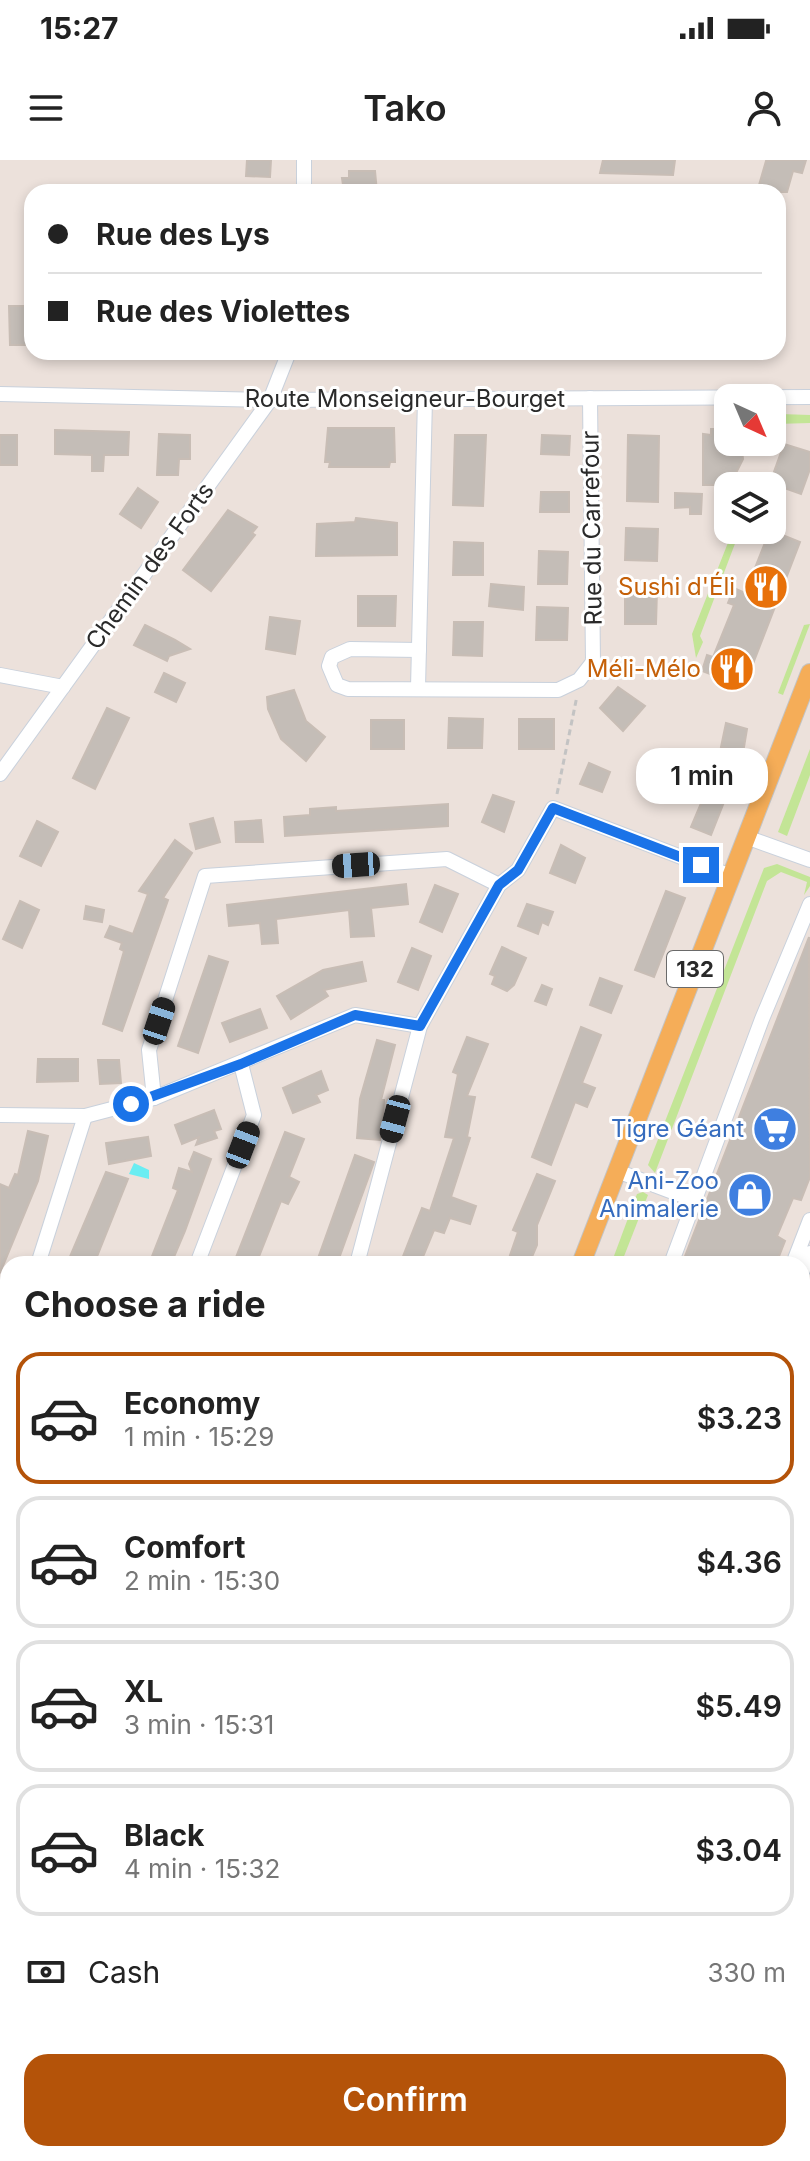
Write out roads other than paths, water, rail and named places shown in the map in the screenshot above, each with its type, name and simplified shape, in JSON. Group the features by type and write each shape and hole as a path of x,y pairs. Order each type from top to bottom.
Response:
{"main road":[{"name":"132","path":"584,1256 810,673"}],"street":[{"path":"304,160 304,184"},
{"name":"Chemin des Forts","path":"0,774 270,400 286,360"},
{"name":"Route Monseigneur-Bourget","path":"0,394 270,400 810,397"},
{"name":"Rue du Carrefour","path":"418,688 558,690 579,680 593,662 590,398"},
{"path":"419,650 350,649 332,657 329,666 337,685 348,689 418,688 419,650 425,399"},
{"path":"0,675 63,687"},
{"path":"359,1256 420,1026 499,885 518,870 553,808 731,876"},
{"path":"746,837 810,860"},
{"path":"154,1098 149,1050 205,876 447,859 499,885"},
{"path":"674,1256 762,1019 810,904"},
{"path":"0,1115 85,1116 154,1098 355,1015 420,1026"},
{"path":"200,1256 254,1115 241,1064"},
{"path":"41,1256 85,1116"},
{"path":"617,1171 694,1200"},
{"path":"796,1256 810,1220"}],"water":[{"path":"134,1163 149,1170 149,1179 129,1174"}],"place":[{"name":"Sushi d'Éli","path":"766,587"},
{"name":"Méli-Mélo","path":"732,669"},
{"name":"Tigre Géant","path":"775,1129"},
{"name":"Ani-Zoo Animalerie","path":"750,1195"}]}
